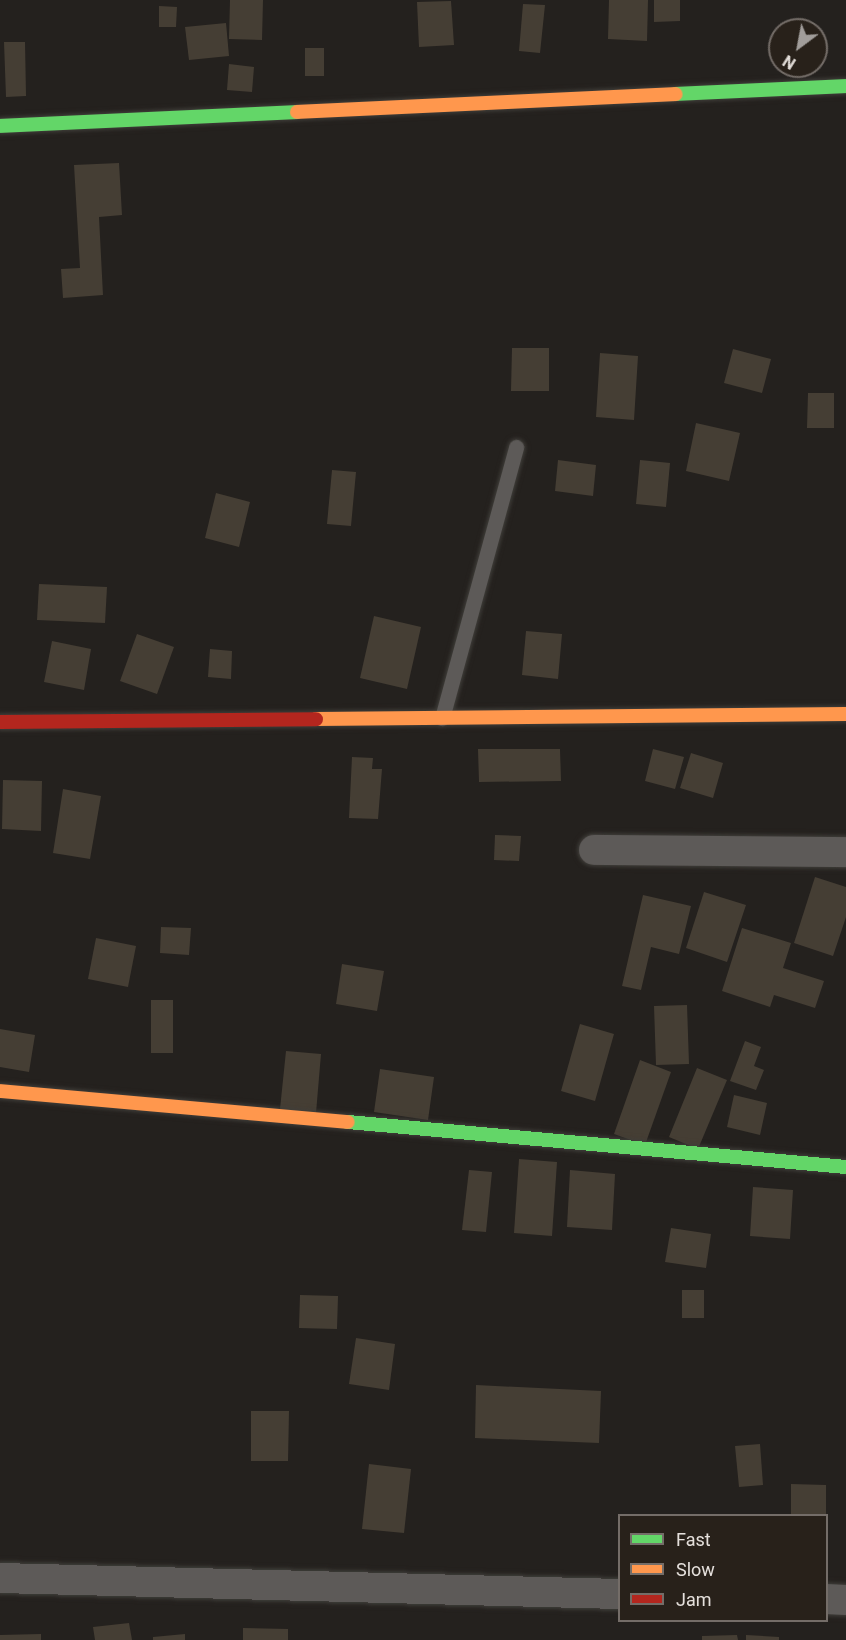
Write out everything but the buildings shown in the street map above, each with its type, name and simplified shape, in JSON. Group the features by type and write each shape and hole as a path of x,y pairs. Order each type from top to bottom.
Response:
{"street":[{"path":"0,126 846,86"},
{"path":"0,722 846,714"},
{"path":"594,850 846,852"},
{"path":"0,1091 846,1167"},
{"path":"0,1578 618,1594"},
{"path":"828,1599 846,1600"}],"lane":[{"path":"442,718 516,447"}],"traffic: fast":[{"path":"676,94 846,86"},
{"path":"0,126 297,112"},
{"path":"348,1122 846,1167"}],"traffic: slow":[{"path":"297,112 676,94"},
{"path":"316,719 846,714"},
{"path":"0,1091 348,1122"}],"traffic: jam":[{"path":"0,722 316,719"}]}
